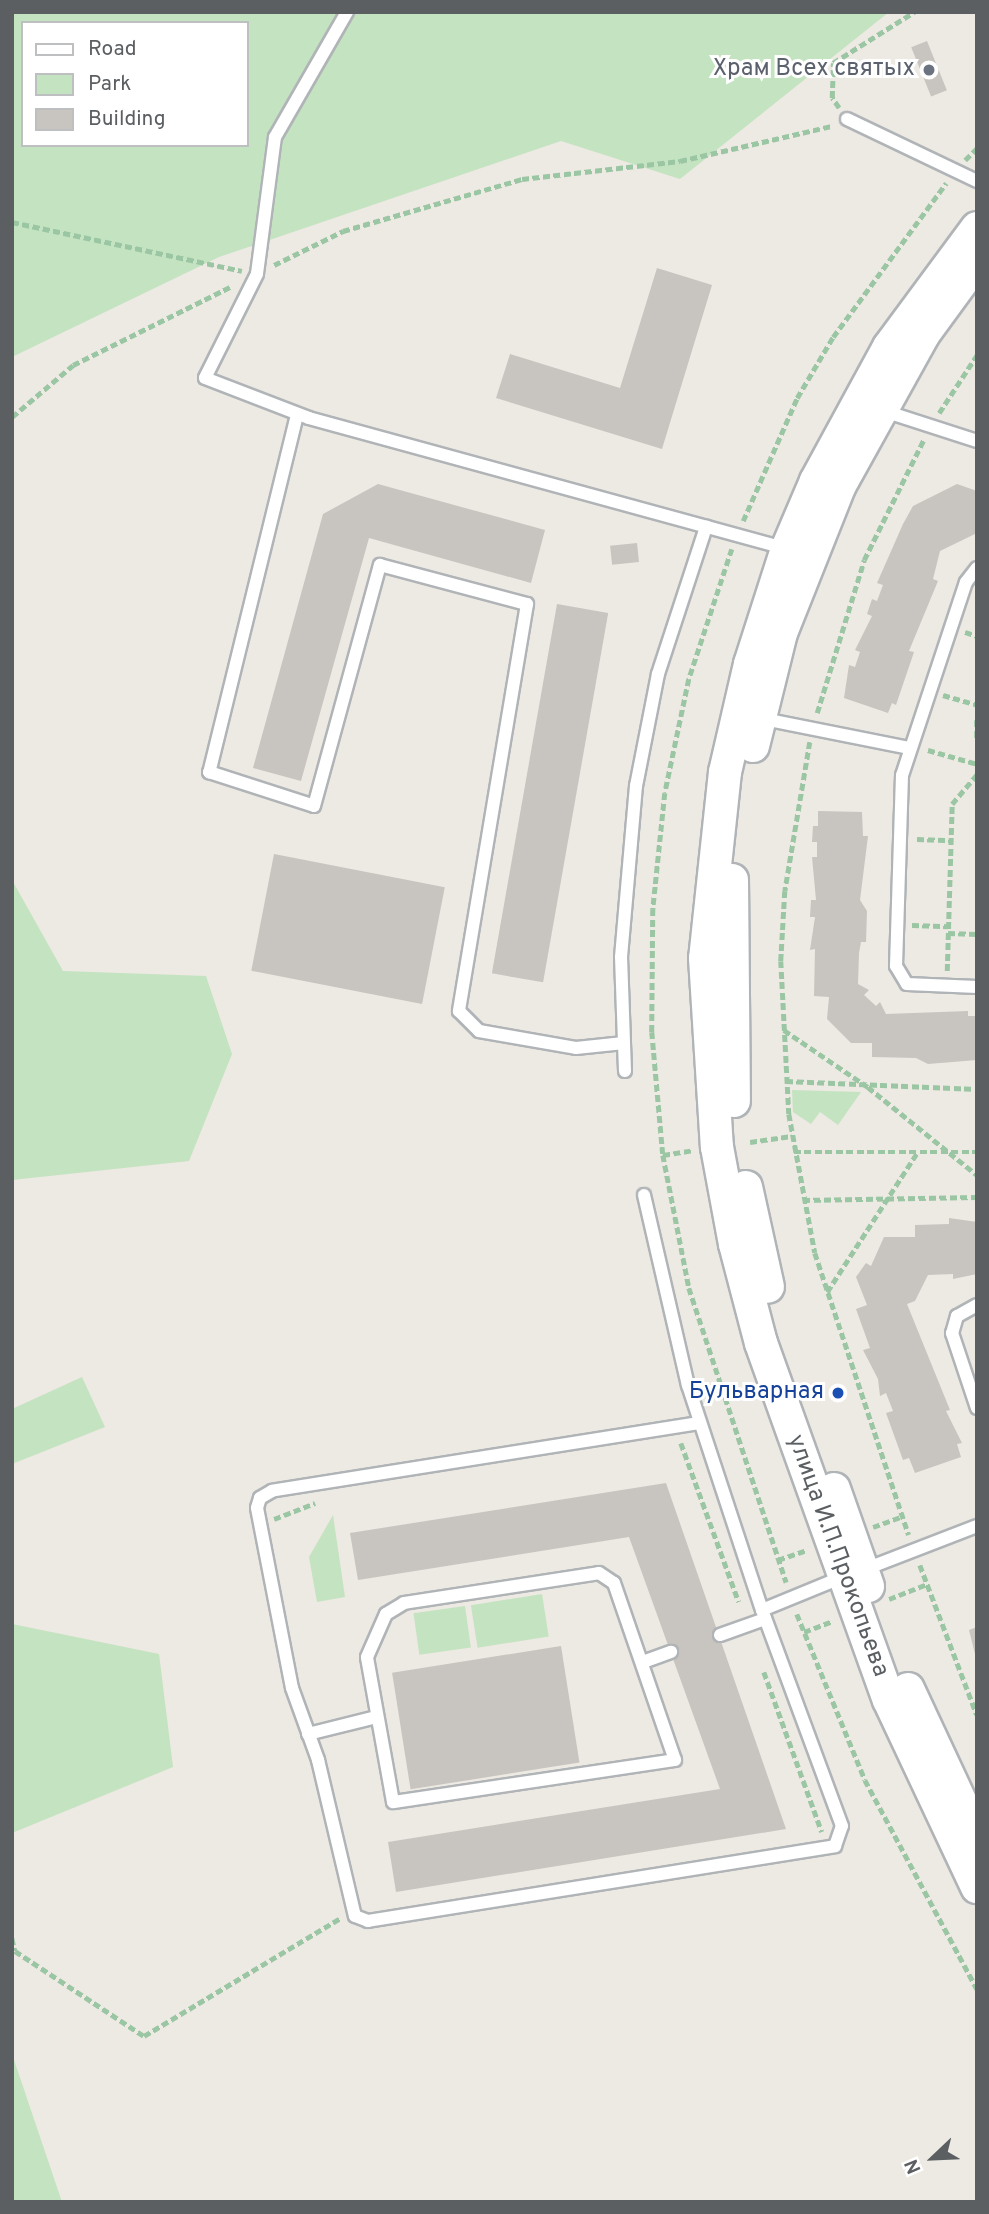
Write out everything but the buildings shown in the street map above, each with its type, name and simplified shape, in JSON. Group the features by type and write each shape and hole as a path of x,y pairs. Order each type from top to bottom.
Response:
{"street":[{"name":"улица И.П.Прокопьева","path":"977,228 929,288 868,406 788,549 748,716 730,898 738,1144 779,1326 852,1574 919,1769 977,1887"},
{"name":"улица И.П.Прокопьева","path":"748,716 868,406 977,261"},
{"name":"улица И.П.Прокопьева","path":"852,1574 977,1837"}],"lane":[{"path":"346,12 275,138 257,274 205,378 297,415 788,549"},
{"path":"847,119 977,181"},
{"path":"868,406 977,441"},
{"path":"297,415 209,772 314,806 380,565 527,604 459,1011 479,1031 576,1048 624,1043"},
{"path":"625,1071 623,900 636,786 658,674 706,527"},
{"path":"977,568 966,582 910,747 900,785 896,966 902,981 977,987"},
{"path":"748,716 910,747"},
{"path":"644,1195 699,1423 764,1614 842,1826 835,1846 368,1921 352,1910 308,1734 292,1688 258,1515 265,1494 699,1423"},
{"path":"977,1305 957,1316 952,1333 977,1408"},
{"path":"720,1635 852,1574 977,1526"},
{"path":"604,1573 614,1583 643,1662 677,1756 669,1763 396,1804 388,1794 368,1651 386,1614 404,1603 604,1573"},
{"path":"643,1662 671,1652"},
{"path":"308,1734 376,1717"}],"path":[{"path":"12,417 72,365 343,231 522,179 680,161 814,134 847,119 832,98 833,63 914,12"},
{"path":"965,161 977,148"},
{"path":"742,523 797,398 832,337 948,181"},
{"path":"12,222 257,274"},
{"path":"937,416 977,355"},
{"path":"815,720 864,560 924,438"},
{"path":"734,542 689,679 657,853 651,983 663,1155 689,1288 788,1589"},
{"path":"929,690 977,705"},
{"path":"977,720 977,738"},
{"path":"810,742 785,891 784,1030 786,1081 794,1152 803,1200 827,1293 910,1539"},
{"path":"910,747 977,764"},
{"path":"947,986 953,799 977,774"},
{"path":"898,839 951,840"},
{"path":"897,925 948,926"},
{"path":"948,933 977,934"},
{"path":"784,1030 868,1087 977,1175"},
{"path":"786,1081 868,1087 977,1089"},
{"path":"750,1142 792,1136"},
{"path":"663,1155 702,1149"},
{"path":"794,1152 977,1152"},
{"path":"827,1293 917,1153"},
{"path":"803,1200 977,1197"},
{"path":"866,1529 901,1517"},
{"path":"778,1560 817,1546"},
{"path":"918,1559 977,1715"},
{"path":"888,1600 928,1584"},
{"path":"795,1608 865,1780 977,1989"},
{"path":"804,1632 843,1617"},
{"path":"12,1938 15,1951 144,2036 352,1910"}],"green space":[{"path":"12,12 889,12 680,179 561,141 219,257 12,357"},
{"path":"12,880 63,971 206,976 232,1054 189,1161 12,1180"},
{"path":"792,1090 861,1092 838,1125 820,1112 811,1124 793,1112"},
{"path":"82,1377 105,1427 12,1464 12,1409"},
{"path":"333,1515 345,1597 317,1602 309,1557"},
{"path":"542,1594 549,1636 478,1648 471,1605"},
{"path":"465,1606 471,1648 419,1655 414,1613"},
{"path":"12,1624 159,1654 173,1767 12,1833"},
{"path":"12,2054 62,2202 12,2202"}],"place":[{"name":"Храм Всех святых","path":"929,70"},
{"name":"Бульварная","path":"838,1393"}]}
